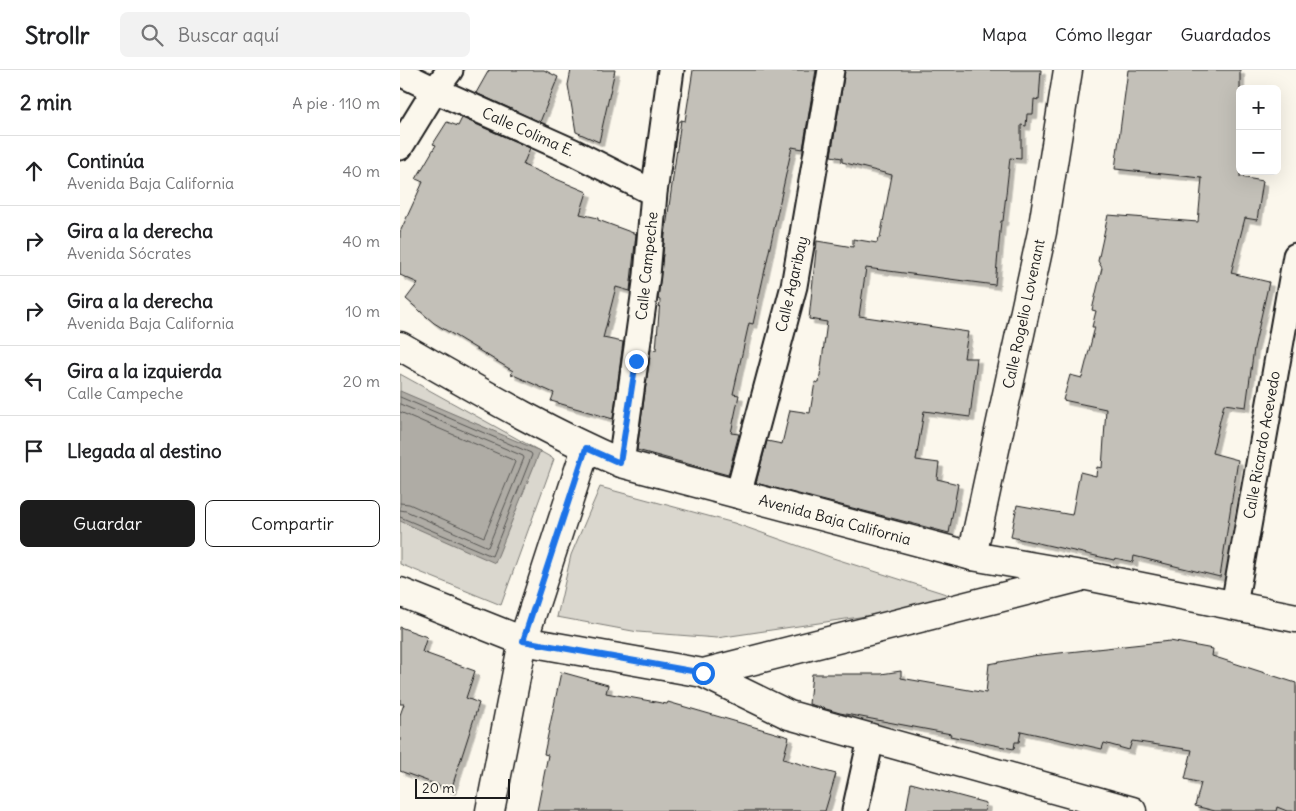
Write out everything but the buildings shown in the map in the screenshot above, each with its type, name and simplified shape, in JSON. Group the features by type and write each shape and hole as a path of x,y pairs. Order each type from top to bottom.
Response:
{"main road":[{"name":"Calle Rogelio Lovenant","path":"972,556 1042,232 1068,70"},
{"name":"Avenida Baja California","path":"400,346 497,401 586,448 620,463 972,556 1234,604 1296,618"},
{"path":"490,811 523,641 586,448"},
{"path":"703,673 1087,576"},
{"path":"400,592 523,641 703,673 789,715 1132,811"}],"street":[{"path":"400,147 435,90 450,70"},
{"name":"Calle Campeche","path":"620,463 648,275 654,193 671,70"},
{"name":"Calle Agaribay","path":"738,495 794,286 832,70"},
{"name":"Calle Colima E.","path":"400,73 570,150 654,193"},
{"name":"Calle Ricardo Acevedo","path":"1234,604 1296,256"},
{"path":"855,811 871,739"}],"shaded area":[{"path":"400,374 554,459 501,605 400,564"},
{"path":"600,487 734,523 833,558 968,601 717,638 638,632 557,617 571,555"}],"water":[{"path":"400,391 540,451 495,563 400,521"}],"route":[{"path":"636,361 620,463 586,448 523,641 703,673"}]}
